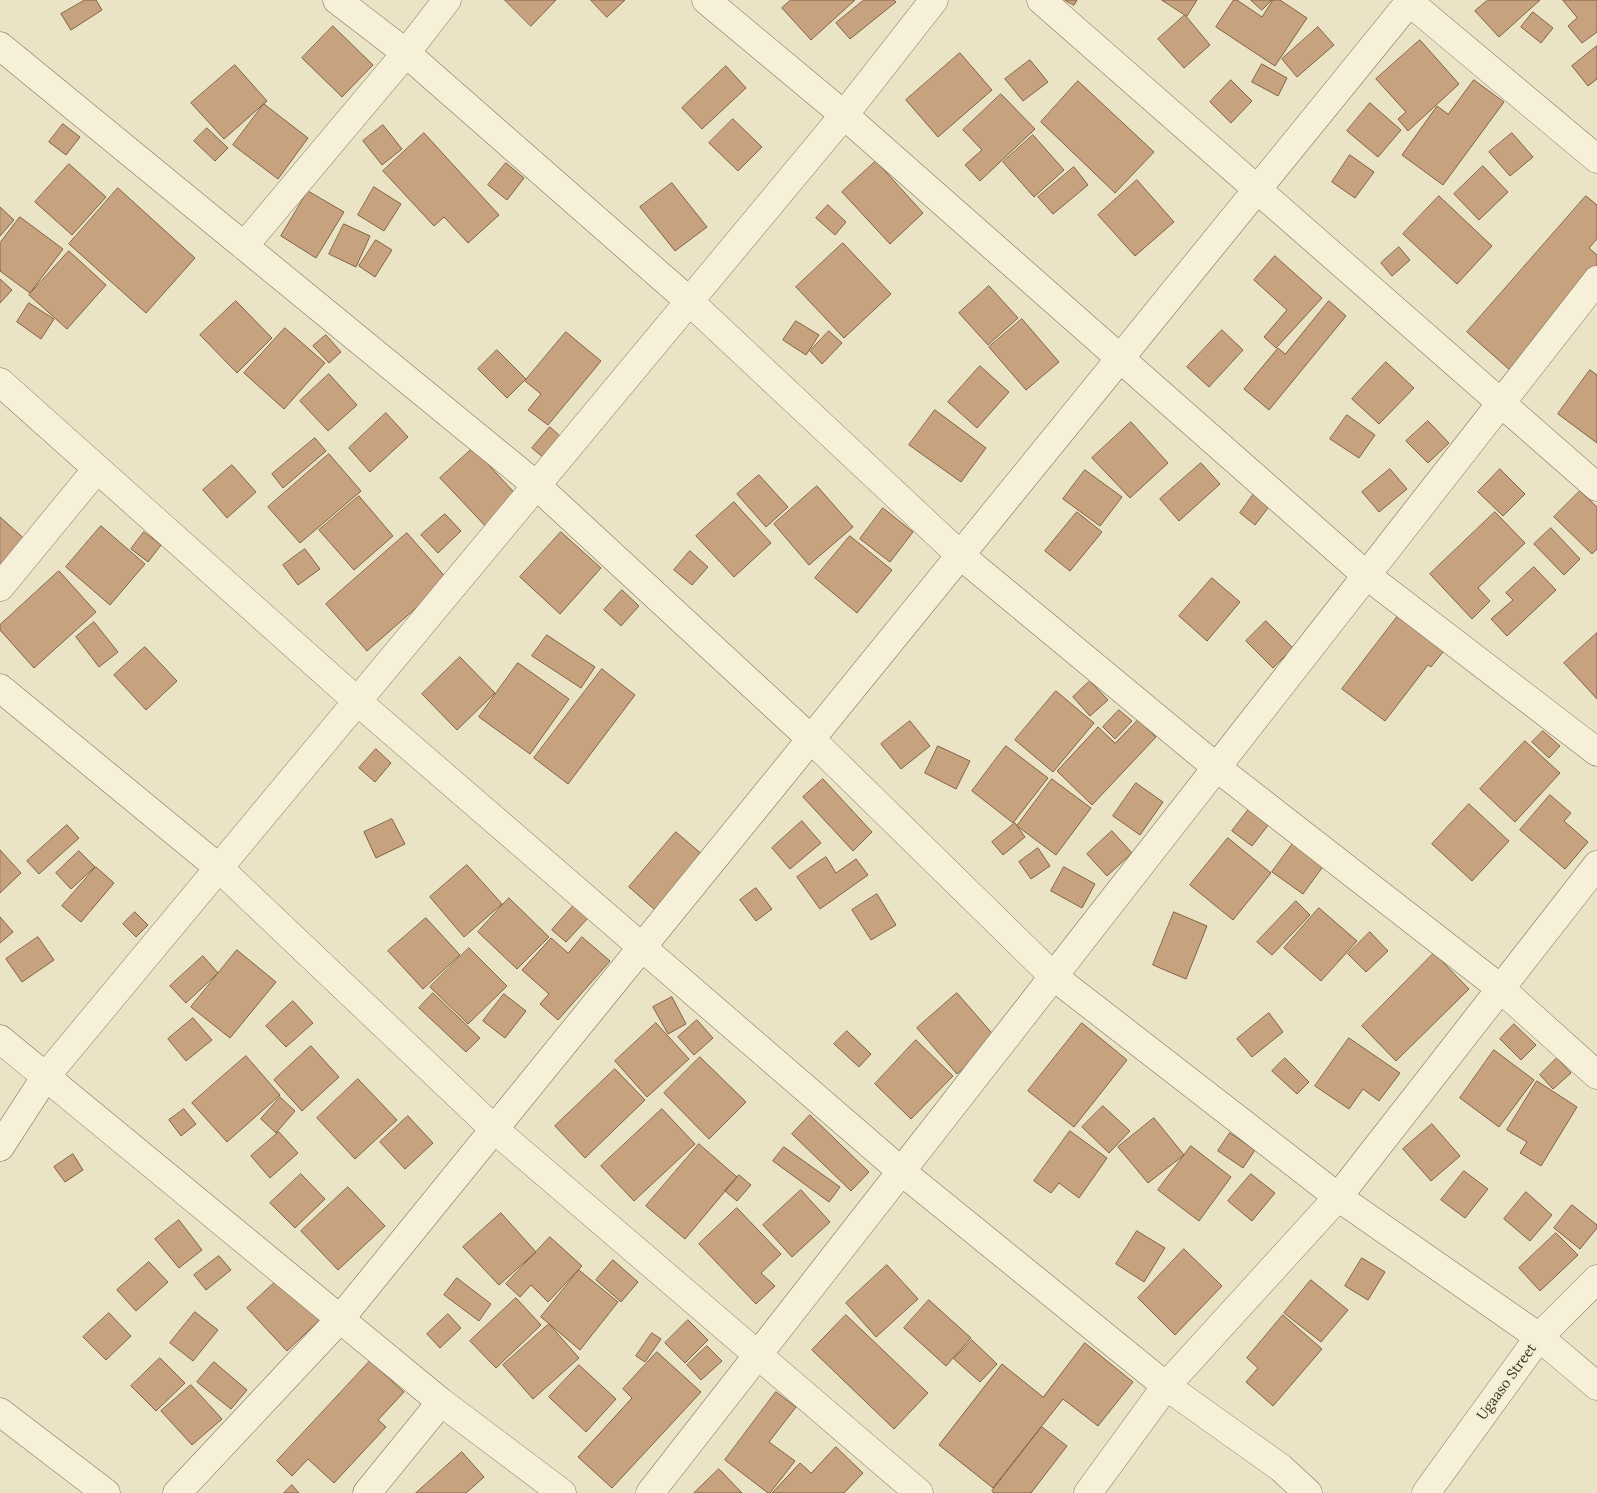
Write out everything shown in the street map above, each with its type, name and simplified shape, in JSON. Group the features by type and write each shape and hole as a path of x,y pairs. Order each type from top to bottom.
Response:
{"street":[{"path":"336,0 406,54 689,301 960,555 1216,767 1500,988 1597,1075"},
{"path":"244,246 406,54 446,0"},
{"path":"706,0 844,115 1366,575 1597,752"},
{"path":"0,1147 46,1076 844,115 934,0"},
{"path":"1041,0 1597,487"},
{"path":"177,1493 340,1319 1410,1 1597,159"},
{"path":"0,46 536,485 811,739 1054,976 1338,1197 1539,1337 1597,1386"},
{"path":"650,1493 1597,280"},
{"path":"0,382 357,701 901,1171 1166,1386 1280,1468 1308,1493"},
{"path":"0,587 97,469"},
{"path":"0,688 218,868 494,1129 918,1493"},
{"path":"1088,1493 1166,1386 1338,1197 1597,865"},
{"path":"0,1038 441,1402 562,1493"},
{"name":"Ugaaso Street","path":"1426,1493 1539,1337 1597,1279"},
{"path":"367,1493 441,1402"},
{"path":"0,1412 106,1493"}],"building":[{"path":"85,0 96,0 102,10 71,30 61,14"},
{"path":"505,0 556,0 531,26"},
{"path":"591,0 625,0 607,17"},
{"path":"791,0 855,0 811,40 782,8"},
{"path":"864,0 894,0 896,2 850,39 836,23"},
{"path":"1065,0 1077,0 1074,5"},
{"path":"1162,0 1197,0 1187,16"},
{"path":"1234,0 1237,0 1262,17 1273,0 1280,0 1307,18 1275,66 1216,27"},
{"path":"1251,0 1272,0 1262,10"},
{"path":"1488,0 1540,0 1499,37 1475,11"},
{"path":"1563,0 1597,0 1597,32 1582,43 1568,26 1577,18"},
{"path":"1533,12 1553,28 1541,43 1521,27"},
{"path":"1185,15 1210,45 1184,68 1158,39"},
{"path":"333,26 373,65 342,97 302,58"},
{"path":"1318,27 1334,45 1297,77 1282,59"},
{"path":"1420,40 1459,84 1408,131 1398,119 1406,112 1376,79"},
{"path":"1597,46 1597,79 1588,86 1572,66"},
{"path":"960,53 992,90 938,137 906,100"},
{"path":"1030,60 1048,82 1023,101 1005,79"},
{"path":"1262,64 1287,78 1278,96 1252,82"},
{"path":"235,65 267,101 224,139 191,103"},
{"path":"726,66 746,88 702,129 682,108"},
{"path":"1231,80 1252,101 1231,123 1210,102"},
{"path":"1474,80 1504,102 1443,185 1402,155 1437,106 1448,114"},
{"path":"1078,81 1154,152 1115,193 1041,122"},
{"path":"1001,94 1035,129 980,181 965,165 982,150 963,130"},
{"path":"1370,103 1401,130 1378,157 1347,131"},
{"path":"264,104 308,138 278,179 233,145"},
{"path":"733,119 762,147 738,171 709,143"},
{"path":"63,124 80,137 66,155 49,142"},
{"path":"383,125 402,149 382,165 363,141"},
{"path":"207,128 228,148 215,161 194,141"},
{"path":"424,133 499,215 468,243 444,217 434,226 383,171"},
{"path":"1512,133 1533,157 1510,176 1489,152"},
{"path":"1033,135 1064,170 1034,197 1003,162"},
{"path":"1350,155 1374,172 1355,198 1332,182"},
{"path":"876,161 923,213 890,244 842,192"},
{"path":"506,163 524,178 507,200 488,185"},
{"path":"69,164 106,197 72,235 35,202"},
{"path":"1483,166 1508,192 1479,220 1454,194"},
{"path":"1074,167 1088,185 1053,214 1038,197"},
{"path":"1137,180 1174,222 1135,256 1098,215"},
{"path":"672,183 707,227 675,251 640,207"},
{"path":"374,187 401,204 384,231 358,215"},
{"path":"118,188 195,258 146,313 69,244"},
{"path":"308,191 344,212 316,258 281,236"},
{"path":"1439,196 1492,246 1457,284 1403,234"},
{"path":"1586,196 1597,205 1597,239 1589,248 1597,255 1597,273 1511,371 1467,332"},
{"path":"828,205 846,222 835,235 816,218"},
{"path":"0,207 14,220 0,236"},
{"path":"20,217 63,249 30,293 0,271 0,243"},
{"path":"344,224 370,236 356,267 329,254"},
{"path":"376,240 392,250 375,277 359,266"},
{"path":"843,243 891,294 844,338 796,287"},
{"path":"1399,247 1410,260 1392,276 1381,263"},
{"path":"69,251 106,285 67,329 29,295"},
{"path":"1275,256 1322,298 1276,348 1264,337 1287,310 1254,280"},
{"path":"0,279 12,290 0,303"},
{"path":"989,286 1018,318 988,345 959,313"},
{"path":"236,301 272,338 237,373 200,335"},
{"path":"1329,301 1346,316 1269,410 1244,389 1278,348 1285,354"},
{"path":"29,303 54,319 41,339 17,322"},
{"path":"1022,319 1059,362 1026,390 989,347"},
{"path":"796,321 819,335 806,355 783,340"},
{"path":"285,328 325,363 284,409 244,373"},
{"path":"1222,330 1243,350 1209,387 1187,367"},
{"path":"829,331 842,343 822,364 810,351"},
{"path":"566,332 601,361 548,425 528,410 541,394 525,381"},
{"path":"326,335 341,352 329,363 313,346"},
{"path":"497,350 526,379 507,398 478,369"},
{"path":"1386,362 1414,388 1379,424 1352,399"},
{"path":"980,366 1009,392 977,428 948,402"},
{"path":"1590,370 1597,375 1597,443 1558,414"},
{"path":"329,374 357,405 328,431 300,401"},
{"path":"935,410 986,448 961,482 909,445"},
{"path":"386,413 408,437 370,472 349,448"},
{"path":"1347,415 1375,435 1359,458 1330,439"},
{"path":"1428,421 1449,443 1428,463 1406,441"},
{"path":"1131,422 1168,463 1130,498 1092,458"},
{"path":"550,427 570,445 552,465 532,448"},
{"path":"315,438 326,451 283,488 272,474"},
{"path":"473,448 523,502 491,532 440,478"},
{"path":"329,454 361,491 300,543 268,507"},
{"path":"1201,463 1220,484 1179,521 1160,499"},
{"path":"232,465 256,492 227,518 203,490"},
{"path":"1390,469 1407,489 1379,512 1362,492"},
{"path":"1500,469 1525,494 1503,516 1478,492"},
{"path":"1085,470 1122,497 1100,526 1063,499"},
{"path":"759,475 788,507 766,527 737,494"},
{"path":"817,486 853,527 809,565 774,524"},
{"path":"1258,488 1274,500 1255,525 1240,513"},
{"path":"1580,491 1597,507 1597,549 1592,554 1554,517"},
{"path":"359,496 393,536 354,570 319,530"},
{"path":"734,502 771,543 734,577 696,536"},
{"path":"883,508 913,532 890,562 860,539"},
{"path":"1077,512 1102,532 1070,571 1045,551"},
{"path":"1495,512 1525,543 1478,588 1490,601 1472,619 1430,574"},
{"path":"445,514 461,531 438,553 421,535"},
{"path":"0,517 29,543 0,576"},
{"path":"101,526 145,564 110,605 66,567"},
{"path":"1551,528 1580,559 1564,575 1534,544"},
{"path":"144,532 161,545 148,562 131,549"},
{"path":"561,532 601,568 560,614 520,577"},
{"path":"407,533 448,580 367,651 326,604"},
{"path":"850,536 892,570 857,613 815,578"},
{"path":"305,549 320,569 298,585 283,565"},
{"path":"690,551 708,567 692,585 674,570"},
{"path":"1534,567 1556,590 1507,636 1491,619 1513,600 1506,593"},
{"path":"59,571 96,612 34,668 0,630 0,625"},
{"path":"1212,578 1240,602 1207,641 1179,616"},
{"path":"622,590 639,606 621,626 604,610"},
{"path":"1404,608 1450,643 1431,667 1428,665 1385,721 1342,689"},
{"path":"1266,621 1293,648 1273,668 1246,641"},
{"path":"94,622 118,652 99,667 76,637"},
{"path":"1597,633 1597,699 1564,663"},
{"path":"547,635 595,667 581,688 532,656"},
{"path":"145,647 177,681 146,710 114,675"},
{"path":"460,657 495,693 457,730 422,694"},
{"path":"518,663 569,699 530,754 479,717"},
{"path":"602,669 635,695 568,784 534,758"},
{"path":"1090,681 1108,700 1090,716 1073,697"},
{"path":"1056,691 1094,723 1053,772 1015,740"},
{"path":"1119,710 1132,721 1115,739 1103,727"},
{"path":"1138,720 1156,737 1092,805 1057,771 1098,727 1115,743"},
{"path":"910,721 930,746 901,769 881,744"},
{"path":"1543,731 1560,746 1549,758 1532,742"},
{"path":"1525,741 1560,773 1515,822 1480,789"},
{"path":"938,746 970,761 956,789 925,773"},
{"path":"1006,746 1048,778 1013,823 972,791"},
{"path":"376,749 391,763 375,782 359,768"},
{"path":"823,779 872,832 853,851 803,797"},
{"path":"1052,779 1091,808 1056,855 1017,826"},
{"path":"1136,783 1163,802 1140,835 1113,816"},
{"path":"1550,795 1571,813 1564,821 1588,842 1565,869 1520,830"},
{"path":"1469,804 1509,841 1472,881 1432,844"},
{"path":"1249,809 1269,824 1252,846 1232,831"},
{"path":"392,819 405,844 376,858 364,832"},
{"path":"802,821 821,843 790,869 772,848"},
{"path":"1015,823 1025,837 1003,855 992,842"},
{"path":"67,825 79,838 39,874 27,861"},
{"path":"1112,831 1132,853 1107,876 1087,854"},
{"path":"676,832 711,862 663,917 629,887"},
{"path":"1228,838 1271,873 1233,920 1190,885"},
{"path":"1294,842 1324,865 1303,894 1272,872"},
{"path":"1038,848 1050,866 1031,879 1019,862"},
{"path":"0,850 21,873 0,893"},
{"path":"79,851 95,867 71,889 56,873"},
{"path":"826,857 836,873 856,859 868,875 820,909 797,877"},
{"path":"467,865 502,904 464,937 430,897"},
{"path":"96,867 114,883 81,922 62,906"},
{"path":"1064,867 1095,884 1082,908 1051,891"},
{"path":"756,888 772,909 756,921 740,900"},
{"path":"877,894 896,925 871,940 852,910"},
{"path":"509,898 549,937 517,969 478,932"},
{"path":"1296,901 1310,915 1272,955 1257,942"},
{"path":"574,905 588,918 566,942 552,930"},
{"path":"1319,908 1357,941 1321,981 1284,948"},
{"path":"135,912 148,925 136,937 123,924"},
{"path":"1174,912 1207,926 1186,979 1153,965"},
{"path":"0,917 13,932 0,943"},
{"path":"426,918 460,955 423,989 388,951"},
{"path":"1370,932 1388,951 1366,972 1348,954"},
{"path":"38,937 54,960 22,982 6,959"},
{"path":"582,937 610,961 558,1020 540,1004 549,994 522,970 551,938 568,953"},
{"path":"469,948 507,986 468,1024 430,987"},
{"path":"237,950 276,982 230,1038 191,1007"},
{"path":"1434,953 1469,989 1396,1061 1362,1026"},
{"path":"203,956 218,973 186,1003 170,986"},
{"path":"433,993 480,1038 466,1052 419,1008"},
{"path":"957,993 997,1039 957,1074 917,1028"},
{"path":"504,994 526,1011 505,1038 483,1021"},
{"path":"672,997 686,1024 668,1034 653,1007"},
{"path":"293,1001 313,1023 286,1047 266,1026"},
{"path":"1269,1013 1283,1032 1252,1057 1237,1039"},
{"path":"193,1018 212,1040 186,1061 168,1039"},
{"path":"697,1020 713,1038 694,1055 678,1037"},
{"path":"656,1023 689,1059 647,1097 615,1061"},
{"path":"1082,1023 1127,1060 1074,1127 1028,1091"},
{"path":"1514,1024 1536,1045 1521,1060 1500,1039"},
{"path":"847,1031 871,1054 859,1067 834,1044"},
{"path":"1349,1038 1400,1073 1379,1101 1363,1089 1349,1109 1315,1086"},
{"path":"916,1040 953,1076 911,1119 875,1084"},
{"path":"311,1046 339,1077 302,1111 274,1080"},
{"path":"1494,1050 1534,1080 1499,1127 1460,1098"},
{"path":"246,1056 280,1095 227,1142 192,1103"},
{"path":"700,1057 746,1102 709,1139 664,1093"},
{"path":"1285,1058 1309,1082 1297,1094 1272,1071"},
{"path":"1557,1058 1571,1073 1553,1089 1540,1075"},
{"path":"615,1069 645,1100 585,1158 555,1126"},
{"path":"358,1079 397,1120 355,1159 317,1118"},
{"path":"1537,1081 1577,1107 1541,1166 1520,1153 1527,1142 1507,1130"},
{"path":"280,1097 295,1111 276,1133 261,1119"},
{"path":"1103,1106 1130,1131 1109,1153 1082,1127"},
{"path":"184,1109 196,1124 181,1136 169,1120"},
{"path":"662,1109 695,1144 634,1201 601,1166"},
{"path":"810,1115 869,1172 851,1191 792,1134"},
{"path":"408,1116 433,1143 405,1169 380,1142"},
{"path":"1154,1118 1184,1155 1148,1183 1118,1147"},
{"path":"1432,1124 1460,1156 1431,1181 1403,1149"},
{"path":"1070,1131 1107,1158 1079,1198 1059,1183 1051,1193 1034,1181"},
{"path":"279,1132 298,1153 270,1178 251,1156"},
{"path":"1230,1133 1255,1150 1243,1168 1218,1151"},
{"path":"699,1144 737,1177 685,1239 646,1206"},
{"path":"1191,1146 1231,1177 1199,1221 1158,1190"},
{"path":"784,1147 840,1187 829,1202 773,1161"},
{"path":"73,1154 83,1170 65,1182 54,1167"},
{"path":"1464,1171 1488,1189 1465,1218 1441,1200"},
{"path":"301,1174 325,1199 295,1228 270,1203"},
{"path":"1251,1174 1275,1193 1252,1221 1228,1201"},
{"path":"739,1175 751,1185 737,1201 725,1191"},
{"path":"348,1187 385,1226 338,1270 301,1231"},
{"path":"801,1190 830,1222 792,1257 763,1225"},
{"path":"1526,1192 1552,1215 1530,1241 1504,1219"},
{"path":"1572,1205 1597,1225 1597,1228 1580,1249 1554,1228"},
{"path":"737,1208 781,1254 761,1273 775,1286 756,1304 699,1244"},
{"path":"501,1213 536,1252 499,1285 463,1247"},
{"path":"179,1220 202,1250 179,1268 155,1239"},
{"path":"1137,1231 1165,1248 1144,1282 1116,1264"},
{"path":"1556,1233 1578,1255 1540,1291 1519,1268"},
{"path":"550,1237 582,1266 548,1302 531,1285 520,1297 506,1284"},
{"path":"1184,1249 1222,1286 1175,1335 1138,1298"},
{"path":"219,1256 231,1270 206,1290 194,1275"},
{"path":"1362,1258 1385,1272 1368,1300 1345,1286"},
{"path":"613,1260 638,1282 621,1302 596,1280"},
{"path":"149,1262 168,1282 136,1311 117,1290"},
{"path":"887,1265 918,1299 876,1337 846,1303"},
{"path":"579,1270 618,1302 580,1350 541,1317"},
{"path":"283,1275 322,1318 287,1351 247,1308"},
{"path":"457,1278 491,1304 479,1321 444,1295"},
{"path":"1311,1280 1348,1310 1321,1342 1284,1313"},
{"path":"516,1298 541,1325 496,1368 470,1341"},
{"path":"929,1300 971,1338 946,1366 904,1328"},
{"path":"195,1312 218,1330 193,1361 170,1343"},
{"path":"109,1313 131,1336 106,1360 83,1337"},
{"path":"448,1314 461,1328 440,1348 427,1334"},
{"path":"846,1315 928,1393 894,1429 812,1350"},
{"path":"1283,1315 1322,1349 1273,1406 1246,1382 1258,1368 1247,1358"},
{"path":"688,1320 708,1340 685,1363 665,1343"},
{"path":"549,1324 579,1358 533,1399 503,1365"},
{"path":"652,1333 661,1339 645,1362 636,1356"},
{"path":"972,1340 997,1364 980,1382 954,1359"},
{"path":"1085,1343 1133,1382 1098,1426 1063,1399 993,1488 939,1445 1002,1364 1043,1397"},
{"path":"707,1346 722,1361 701,1380 687,1365"},
{"path":"657,1352 701,1392 612,1488 578,1457 632,1398 623,1389"},
{"path":"160,1358 185,1383 156,1411 131,1386"},
{"path":"370,1361 404,1392 378,1420 386,1427 334,1483 308,1459 292,1476 277,1461"},
{"path":"214,1362 247,1390 231,1409 197,1382"},
{"path":"579,1365 616,1399 586,1432 549,1397"},
{"path":"191,1385 222,1419 192,1445 161,1411"},
{"path":"776,1392 796,1407 769,1442 795,1461 770,1493 768,1493 725,1460"},
{"path":"1042,1427 1067,1446 1031,1493 994,1493 992,1491"},
{"path":"836,1447 863,1473 844,1493 772,1493 800,1463 811,1473"},
{"path":"462,1452 484,1477 466,1493 416,1493"},
{"path":"719,1469 742,1493 694,1493"},
{"path":"292,1485 299,1493 284,1493"}]}
